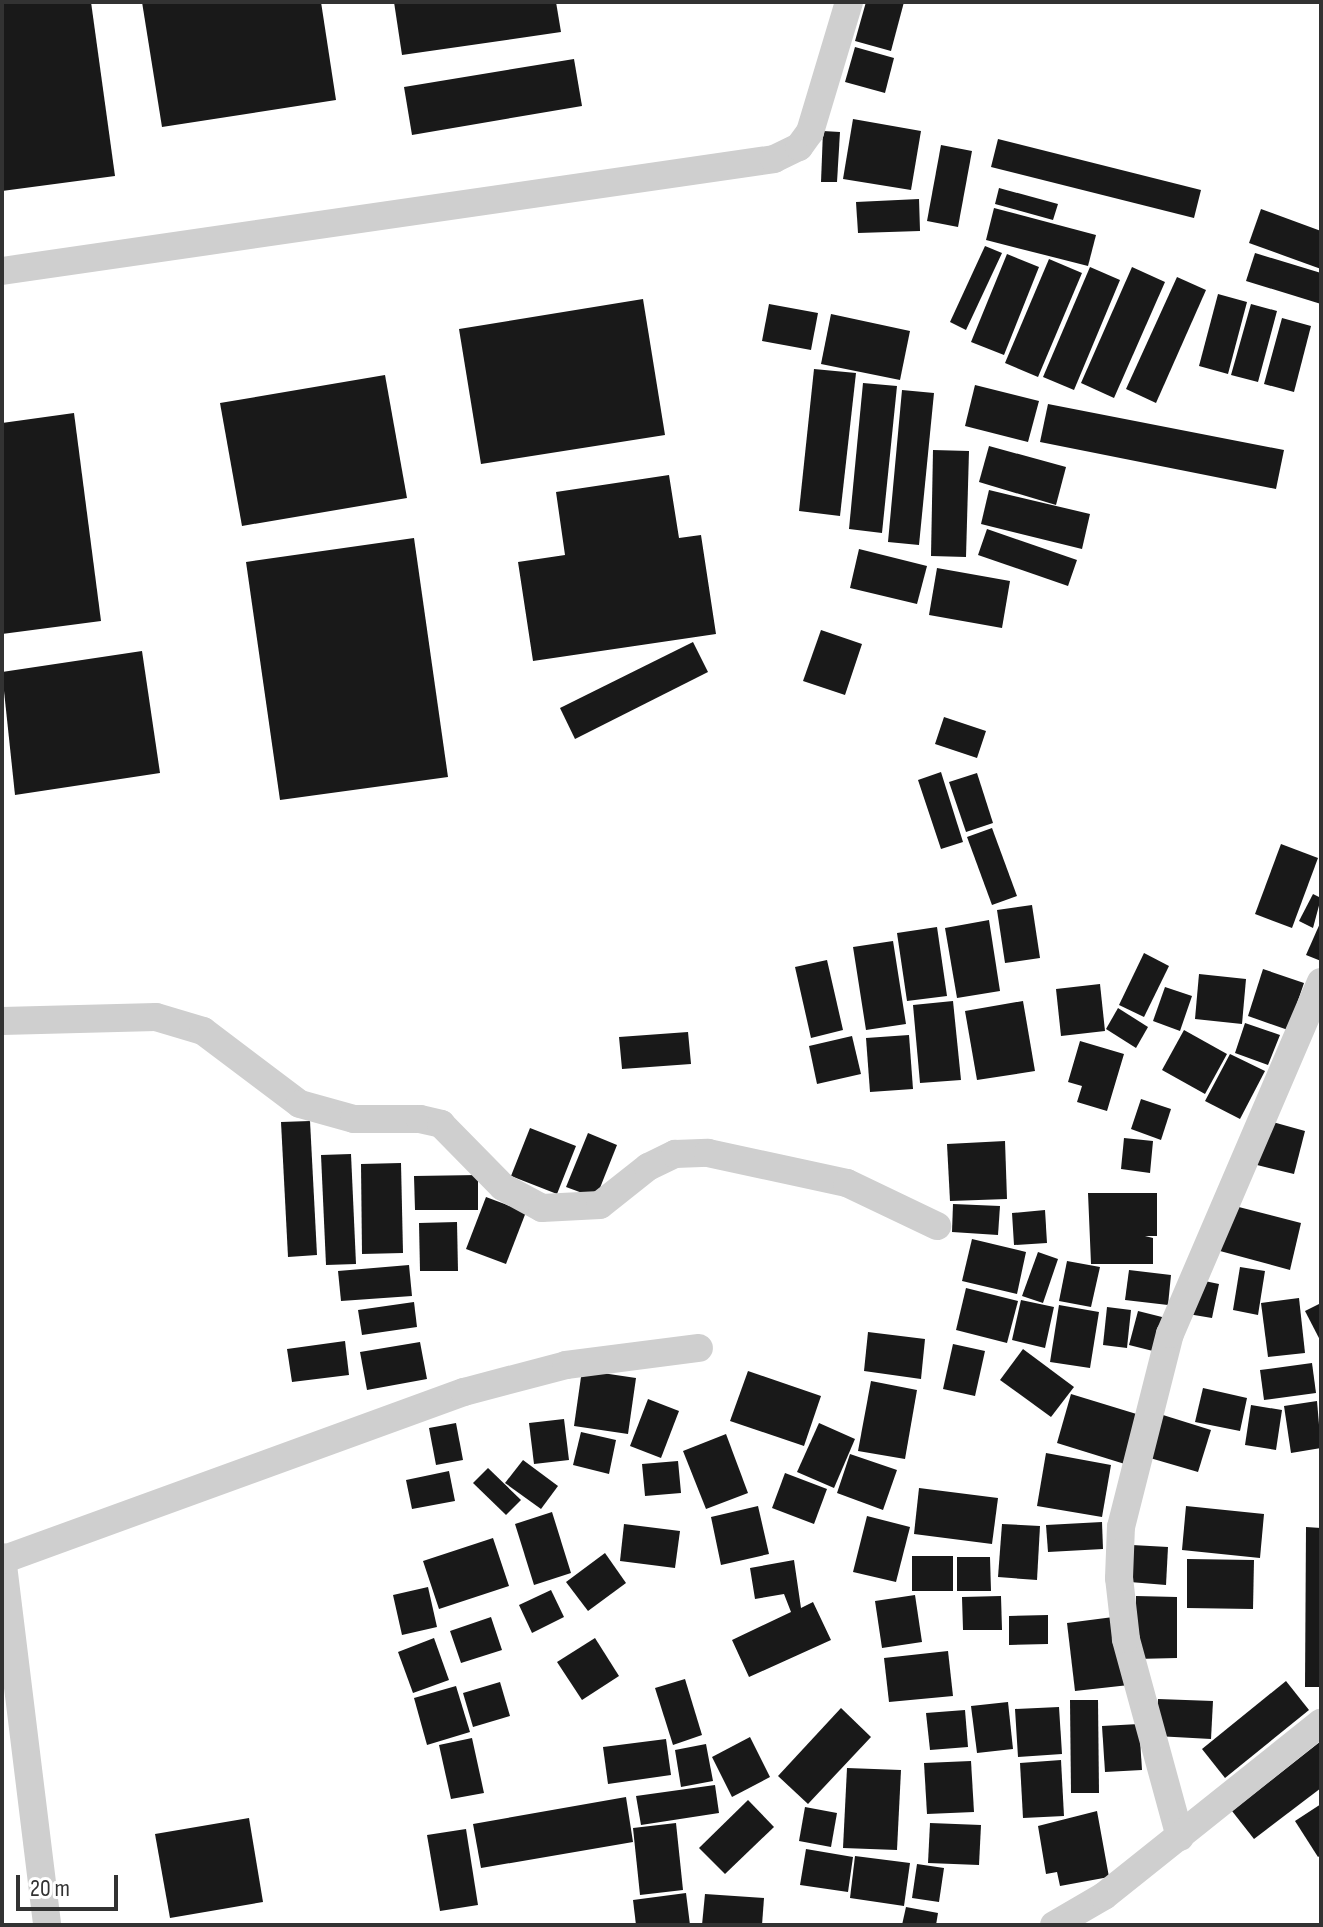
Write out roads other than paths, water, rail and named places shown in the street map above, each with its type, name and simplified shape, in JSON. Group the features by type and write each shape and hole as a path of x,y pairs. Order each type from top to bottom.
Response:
{"street":[{"path":"2,271 774,159 799,147 810,132 849,2"},
{"path":"1180,1837 1126,1639 1119,1578 1121,1527 1170,1334 1321,982"},
{"path":"2,1021 156,1017 203,1031 300,1104 354,1119 420,1119 441,1124 503,1187 542,1208 572,1211 600,1205 648,1167 675,1154 708,1153 847,1183 937,1226"},
{"path":"47,1925 7,1626 2,1559 464,1392 566,1365 699,1348"},
{"path":"1054,1925 1104,1896 1321,1723"}]}
